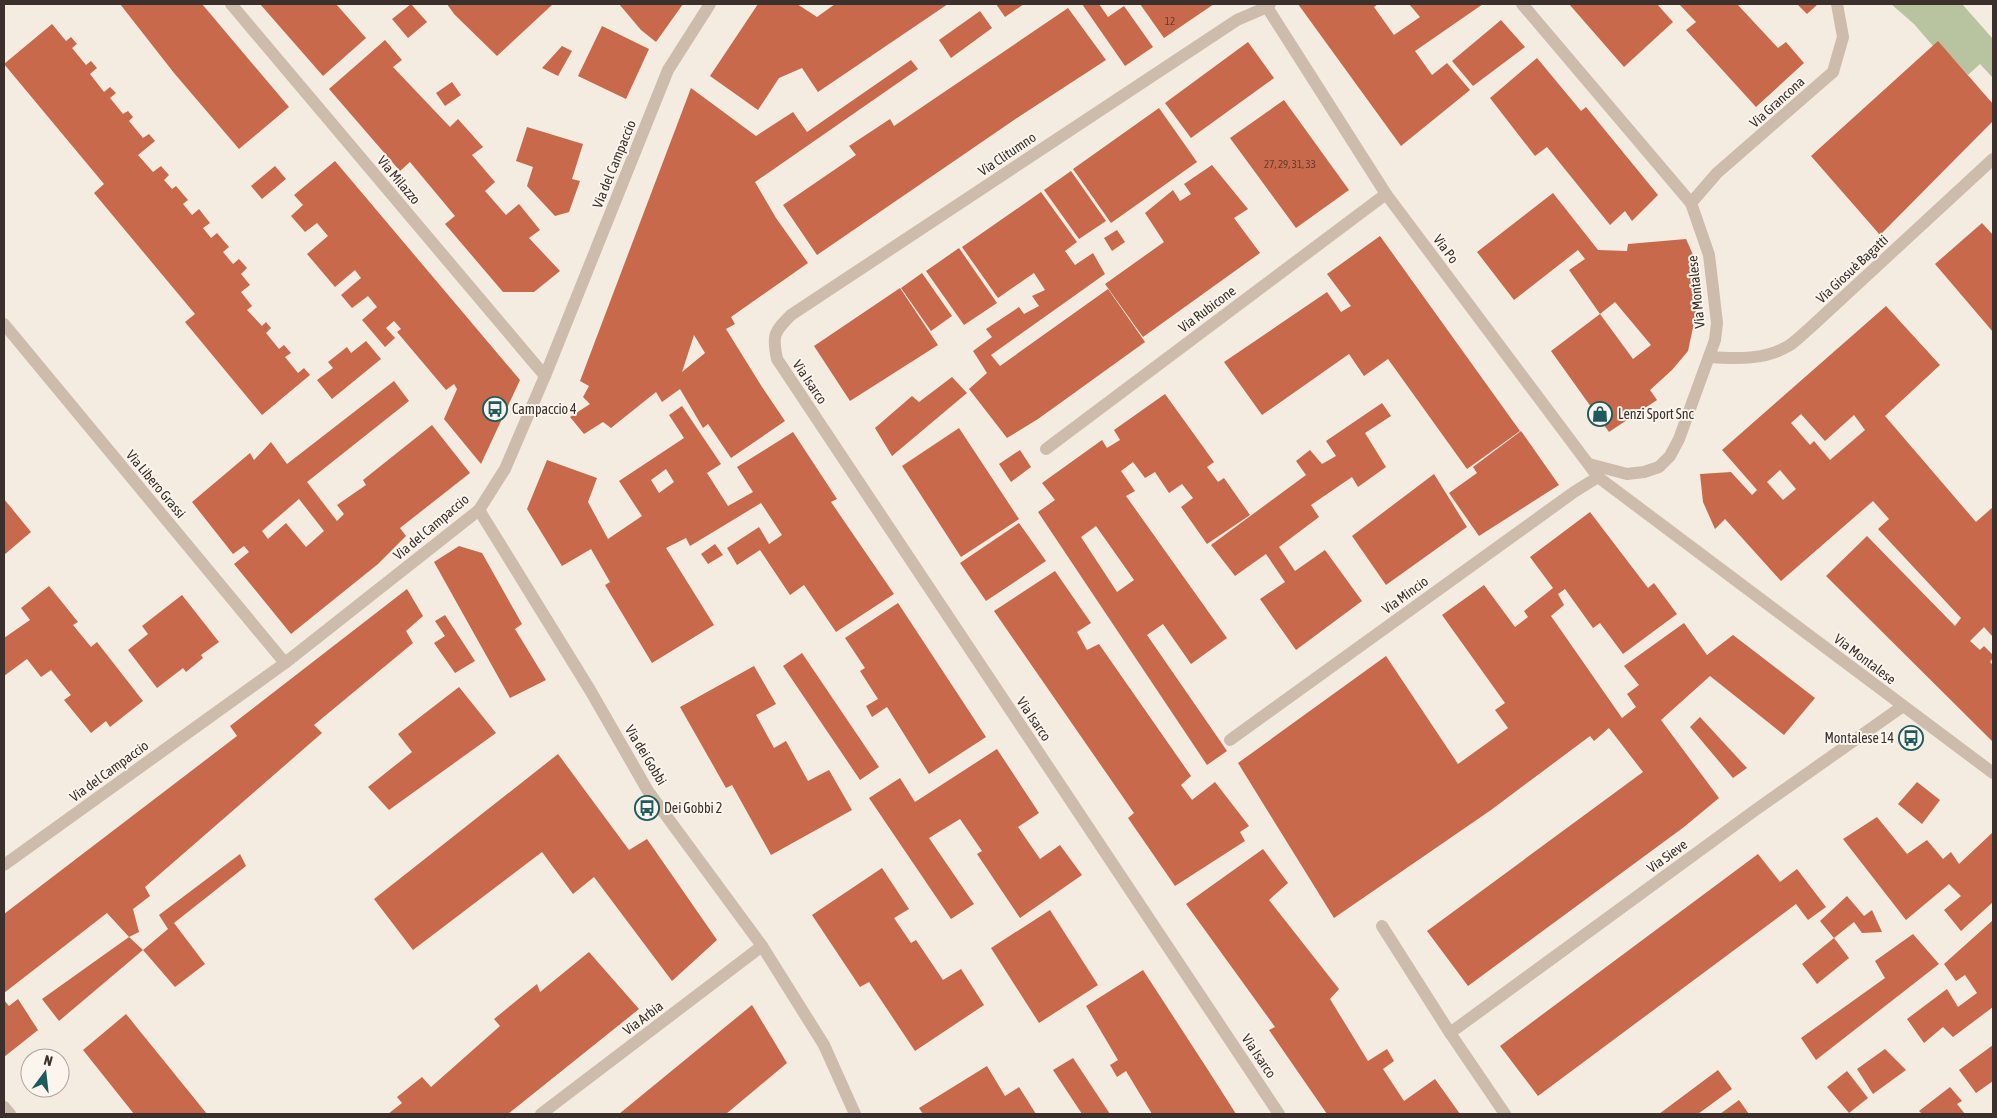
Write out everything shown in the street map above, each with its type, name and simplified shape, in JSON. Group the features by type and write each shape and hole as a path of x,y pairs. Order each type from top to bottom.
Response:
{"street":[{"name":"Via Milazzo","path":"231,4 545,376"},
{"name":"Via del Campaccio","path":"4,865 285,664 478,510 505,468 545,376 668,70 710,4"},
{"name":"Via Montalese","path":"1522,4 1691,203 1709,255 1717,322 1715,340 1679,439 1670,456 1659,467 1644,472 1627,474 1589,464"},
{"name":"Via Grancona","path":"1691,203 1717,173 1833,72 1843,37 1836,4"},
{"name":"Via Po","path":"1267,5 1386,194 1598,477 1623,496"},
{"name":"Via Clitumno","path":"773,337 777,328 791,315 1236,20 1267,5"},
{"name":"Via Giosuè Bagatti","path":"1710,357 1736,359 1768,355 1789,345 1811,328 1993,159"},
{"name":"Via Rubicone","path":"1046,449 1386,194"},
{"name":"Via Libero Grassi","path":"4,324 285,664"},
{"name":"Via Isarco","path":"773,337 777,359 1279,1114"},
{"name":"Via Mincio","path":"1230,740 1574,492 1598,477"},
{"name":"Via Montalese","path":"1623,496 1993,773"},
{"name":"Via dei Gobbi","path":"478,510 590,690 648,791 762,946 824,1045 854,1114"},
{"name":"Via Sieve","path":"1450,1034 1754,812 1903,706"},
{"path":"1382,926 1450,1034 1505,1114"},
{"name":"Via Arbia","path":"541,1114 762,946"},
{"path":"4,1107 10,1114"}],"green space":[{"path":"1891,4 1962,4 1993,39 1993,78 1980,64 1968,75 1938,42 1933,46 1914,24"}],"building":[{"path":"120,4 202,4 289,107 239,149 174,73"},
{"path":"260,4 336,4 366,38 323,76"},
{"path":"411,4 427,22 408,38 392,19"},
{"path":"447,4 553,4 497,56 454,14"},
{"path":"619,4 683,4 656,42 641,30"},
{"path":"758,4 797,4 817,17 835,4 948,4 818,92 802,68 779,78 758,110 710,76"},
{"path":"996,4 1024,4 1005,17"},
{"path":"1082,4 1099,4 1108,17 1124,6 1153,47 1125,66"},
{"path":"1140,4 1214,4 1164,38"},
{"path":"1298,4 1378,4 1374,7 1394,35 1420,17 1409,4 1483,4 1415,51 1432,75 1447,63 1470,90 1401,146"},
{"path":"1569,4 1657,4 1673,22 1624,67"},
{"path":"1679,4 1737,4 1778,48 1786,42 1804,63 1756,107 1686,30 1696,22"},
{"path":"1797,4 1818,4 1807,14"},
{"path":"1068,8 1106,60 1020,116 817,255 783,205 856,155 849,146 890,119 894,126"},
{"path":"980,11 992,28 951,58 939,40"},
{"path":"1501,20 1525,47 1473,86 1452,61"},
{"path":"52,24 66,41 71,37 77,44 72,48 86,65 91,61 97,68 90,74 104,92 110,87 116,93 110,98 123,114 128,111 133,117 129,121 143,138 149,134 155,141 138,155 153,172 161,166 169,175 164,180 172,189 176,186 188,200 183,204 192,215 199,209 210,223 203,228 211,238 217,233 229,247 223,252 233,264 239,259 247,268 241,274 250,285 241,292 252,306 247,310 262,326 266,322 271,328 266,333 279,349 284,345 291,353 285,357 298,373 304,368 310,375 262,415 185,322 195,314 94,193 104,184 4,64"},
{"path":"602,26 649,49 626,99 578,76"},
{"path":"385,40 402,60 393,67 450,127 458,119 483,147 472,155 495,182 485,191 506,215 519,204 540,230 529,238 560,271 534,292 503,292 445,224 455,216 410,162 400,171 329,89"},
{"path":"1938,41 1993,104 1993,121 1880,235 1811,156"},
{"path":"1248,42 1274,78 1191,138 1165,103"},
{"path":"562,46 572,51 558,76 542,68"},
{"path":"1537,58 1581,111 1586,107 1658,195 1632,221 1625,211 1610,225 1547,147 1535,156 1490,98"},
{"path":"911,60 918,69 755,182 776,218 808,263 731,317 735,324 726,329 785,421 731,458 708,424 703,428 680,389 662,402 656,392 611,428 603,422 584,434 570,417 590,404 583,397 589,386 580,381 691,88 756,136 793,112 807,132","holes":["694,335 705,353 682,372"]},
{"path":"452,82 461,95 445,106 436,93"},
{"path":"1284,100 1349,190 1296,228 1230,138"},
{"path":"1159,108 1197,162 1111,223 1073,169"},
{"path":"527,127 583,144 572,179 580,181 569,212 555,216 527,186 533,167 516,161"},
{"path":"335,161 520,380 481,464 444,419 457,389 454,384 446,390 397,332 401,329 394,321 386,328 395,338 385,347 362,320 377,307 368,296 352,308 341,295 361,278 355,270 335,287 307,254 328,236 317,223 305,232 291,216 303,205 294,195"},
{"path":"1212,165 1248,209 1234,218 1260,253 1143,337 1105,284 1164,242 1145,213 1173,190 1180,201 1191,194 1184,184"},
{"path":"275,166 286,179 262,199 251,186"},
{"path":"1071,171 1106,221 1079,239 1044,190"},
{"path":"1041,192 1077,242 1065,251 1075,265 1093,253 1105,274 991,355 1000,366 1108,289 1145,342 1038,419 1007,438 969,389 987,373 973,351 992,337 986,329 1019,307 1024,314 1039,306 1032,296 1045,290 1034,273 998,298 962,247"},
{"path":"1553,193 1598,250 1627,251 1628,244 1686,239 1698,266 1699,299 1688,351 1672,370 1650,390 1657,400 1609,432 1551,351 1600,314 1569,270 1585,259 1578,250 1514,300 1477,252","holes":["1615,302 1651,345 1633,359 1600,314"]},
{"path":"1982,223 1993,235 1993,332 1935,264"},
{"path":"1117,230 1125,242 1112,251 1104,238"},
{"path":"1380,236 1520,431 1467,469 1388,359 1364,376 1349,354 1262,415 1224,362 1327,292 1341,312 1351,306 1327,274"},
{"path":"959,248 997,303 964,325 926,271"},
{"path":"922,273 952,316 931,331 901,288"},
{"path":"900,288 938,345 850,401 814,346"},
{"path":"1886,306 1940,365 1885,416 1976,522 1993,507 1993,637 1984,627 1970,641 1980,650 1984,646 1993,655 1990,662 1993,665 1993,742 1826,576 1867,536 1955,626 1961,618 1878,529 1889,519 1873,501 1781,581 1725,519 1715,529 1703,502 1700,474 1731,472 1752,495 1757,490 1722,450","holes":["1801,414 1825,441 1854,415 1865,430 1830,460 1814,441 1810,445 1791,423","1780,470 1796,489 1783,500 1767,482"]},
{"path":"366,341 381,359 332,399 317,380 333,368 328,362 347,347 351,353"},
{"path":"952,377 967,393 892,456 875,428 912,396 919,402"},
{"path":"394,381 409,401 307,482 337,521 344,514 337,505 366,485 363,480 432,425 470,473 400,528 406,536 378,564 291,634 234,564 249,552 244,546 233,554 192,502 250,453 254,460 271,442 287,464","holes":["299,499 324,531 306,547 286,523 268,539 262,531"]},
{"path":"1165,394 1214,462 1207,467 1218,482 1224,478 1250,515 1207,544 1181,507 1193,498 1182,484 1169,493 1155,472 1145,478 1133,462 1121,471 1135,491 1126,496 1227,638 1191,664 1163,624 1147,635 1227,751 1207,765 1038,512 1055,500 1042,483 1102,440 1107,448 1120,440 1114,430","holes":["1096,526 1134,580 1117,592 1081,537"]},
{"path":"1382,403 1391,416 1365,433 1386,467 1358,487 1352,477 1311,505 1319,517 1279,547 1295,571 1325,550 1362,601 1296,650 1260,599 1285,582 1266,554 1235,576 1211,545 1306,475 1296,461 1310,450 1322,464 1336,456 1326,441"},
{"path":"682,406 721,464 707,473 728,506 753,492 737,467 793,432 837,499 831,502 894,594 836,632 804,585 790,595 760,550 737,565 727,548 759,527 769,544 782,535 761,503 690,546 686,538 666,548 714,625 652,663 605,585 610,582 591,549 562,566 527,509 547,460 597,478 588,502 608,539 642,516 619,481 684,438 669,415","holes":["666,469 674,482 659,493 651,480"]},
{"path":"959,428 1019,519 961,557 902,466"},
{"path":"1521,431 1559,485 1479,536 1449,493 1477,473 1473,467"},
{"path":"1020,450 1031,467 1011,482 999,464"},
{"path":"1434,474 1467,527 1386,585 1352,536"},
{"path":"4,499 31,532 4,555"},
{"path":"1590,512 1648,588 1654,583 1677,614 1623,654 1600,623 1593,628 1565,589 1558,594 1564,605 1551,616 1622,718 1636,707 1627,694 1639,685 1624,666 1684,623 1707,655 1733,635 1815,698 1784,735 1710,676 1661,720 1719,798 1684,827 1468,986 1427,931 1643,772 1609,728 1594,741 1590,736 1491,810 1334,918 1238,763 1386,656 1458,764 1508,728 1495,710 1505,703 1442,615 1484,585 1515,627 1528,617 1524,611 1553,588 1530,557"},
{"path":"1019,523 1046,561 986,601 960,563"},
{"path":"715,544 723,555 708,564 701,554"},
{"path":"459,546 482,553 522,624 515,629 546,680 510,698 434,562"},
{"path":"1055,571 1091,623 1077,632 1087,650 1099,644 1191,776 1181,785 1192,800 1215,782 1249,826 1240,832 1245,841 1175,886 1128,818 1134,813 994,611"},
{"path":"49,586 78,622 73,625 91,647 97,642 143,701 110,727 106,721 91,733 64,700 71,695 51,670 41,677 27,659 4,676 4,638 30,620 21,608"},
{"path":"407,589 423,616 406,631 413,643 314,725 322,733 145,887 150,896 133,909 139,932 129,937 107,913 4,993 4,914 237,736 230,726"},
{"path":"182,595 219,642 201,655 203,658 186,672 183,668 157,688 128,650 148,634 142,626"},
{"path":"898,603 986,737 929,774 887,707 872,717 866,706 878,699 860,671 865,668 845,638"},
{"path":"445,615 475,661 455,673 434,643 445,636 435,621"},
{"path":"802,653 879,767 860,780 783,666"},
{"path":"754,666 776,704 756,715 774,748 786,741 808,781 829,770 852,810 771,855 732,785 726,788 680,707"},
{"path":"459,687 496,733 389,810 368,787 412,752 398,734"},
{"path":"1700,717 1747,768 1733,778 1690,727"},
{"path":"997,749 1039,813 1018,827 1040,859 1060,845 1082,875 1020,918 977,854 982,851 960,819 929,838 974,904 951,919 869,798 900,778 915,802"},
{"path":"558,754 629,850 647,839 717,940 672,981 594,877 573,894 542,852 413,950 374,899"},
{"path":"1917,782 1940,800 1922,824 1898,804"},
{"path":"1877,817 1907,854 1927,840 1943,859 1951,852 1959,864 1993,832 1993,902 1961,931 1944,910 1961,896 1949,884 1906,920 1843,839"},
{"path":"1263,849 1288,883 1269,900 1339,989 1330,999 1368,1061 1387,1049 1394,1061 1383,1069 1404,1101 1435,1079 1460,1114 1327,1114 1269,1030 1275,1027 1186,904"},
{"path":"240,854 246,866 174,923 205,964 175,987 143,950 168,929 159,915"},
{"path":"1758,854 1780,882 1797,869 1826,907 1808,920 1796,904 1538,1096 1500,1046"},
{"path":"882,868 909,909 894,918 911,943 916,940 943,980 961,969 984,1005 915,1051 869,982 860,987 812,915"},
{"path":"1847,896 1864,916 1872,910 1882,932 1862,933 1854,922 1834,938 1820,921"},
{"path":"1050,910 1098,985 1039,1023 991,948"},
{"path":"1993,920 1993,1007 1953,1037 1943,1027 1924,1043 1907,1019 1947,989 1958,1007 1977,993 1965,975 1956,981 1944,964"},
{"path":"1913,934 1939,964 1816,1060 1801,1038 1885,978 1875,961"},
{"path":"129,937 143,950 59,1021 42,999"},
{"path":"1834,938 1849,958 1817,984 1802,964"},
{"path":"589,952 639,1009 508,1114 388,1114 402,1103 397,1097 422,1077 431,1087 500,1026 494,1019 537,984 540,992"},
{"path":"1143,970 1236,1114 1152,1114 1126,1071 1117,1077 1110,1065 1118,1060 1086,1006"},
{"path":"18,999 38,1030 4,1057 4,1000 9,1006"},
{"path":"752,1005 787,1063 726,1114 619,1114"},
{"path":"126,1014 207,1114 134,1114 83,1050"},
{"path":"1993,1045 1993,1081 1976,1093 1959,1070"},
{"path":"1885,1049 1906,1070 1873,1094 1857,1069"},
{"path":"1073,1058 1110,1114 1082,1114 1053,1070"},
{"path":"987,1066 1005,1096 1019,1087 1036,1114 923,1114 919,1108"},
{"path":"1718,1070 1732,1089 1698,1114 1659,1114"},
{"path":"1847,1071 1868,1098 1849,1113 1827,1087"},
{"path":"1950,1087 1962,1101 1957,1104 1965,1114 1922,1114 1919,1111"},
{"path":"1739,1100 1749,1114 1720,1114"}],"place":[{"name":"Campaccio 4","path":"495,409"},
{"name":"Lenzi Sport Snc","path":"1600,414"},
{"name":"Montalese 14","path":"1911,738"},
{"name":"Dei Gobbi 2","path":"647,808"}]}
